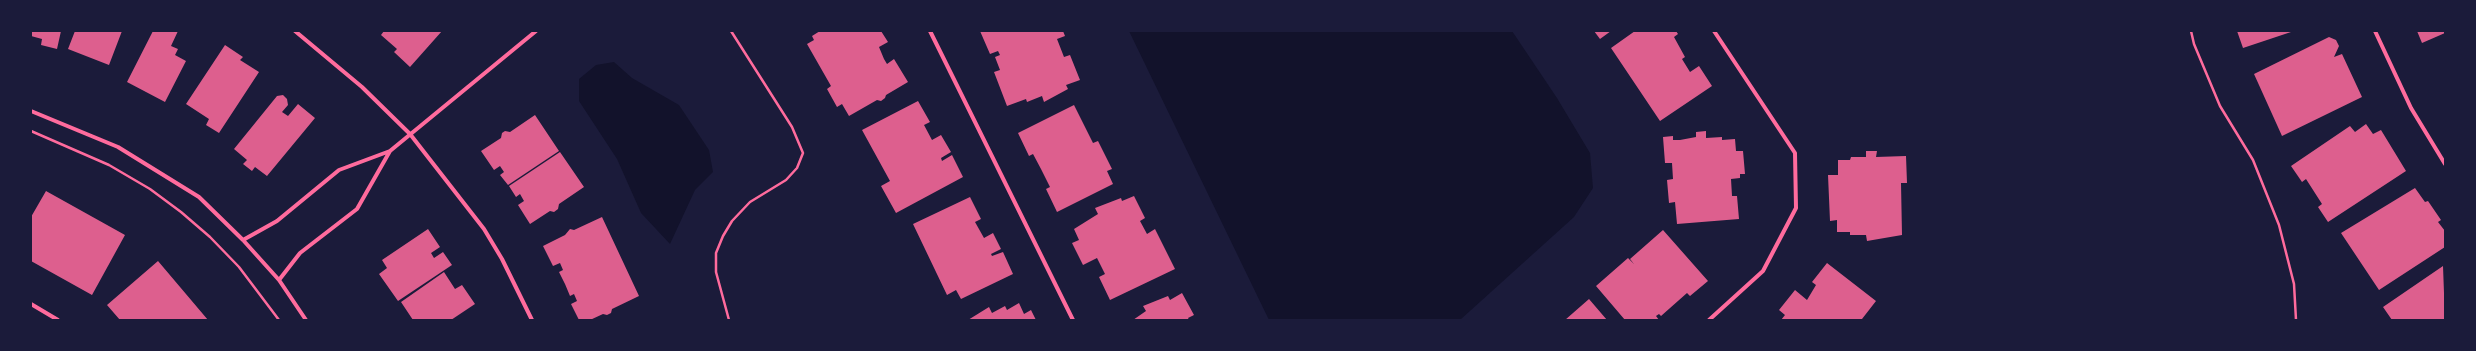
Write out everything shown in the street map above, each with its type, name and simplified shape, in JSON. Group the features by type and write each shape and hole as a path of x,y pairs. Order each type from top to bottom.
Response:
{"street":[{"path":"295,31 362,87 410,134 484,229 502,259 532,320"},
{"path":"243,240 277,221 340,170 390,151 536,31"},
{"path":"930,31 1073,320"},
{"path":"1709,320 1763,271 1796,208 1795,153 1714,31"},
{"path":"2375,31 2411,108 2445,164"},
{"path":"31,112 118,147 200,197 243,240 279,280 306,320"},
{"path":"279,280 300,253 357,209 390,151"},
{"path":"31,304 58,320"}],"path":[{"path":"729,320 716,272 716,253 723,236 732,221 750,202 786,180 797,168 803,153 792,127 731,31"},
{"path":"2191,31 2194,44 2220,106 2253,160 2279,224 2294,284 2296,320"},
{"path":"31,131 109,165 150,189 181,212 210,237 239,267 279,320"}],"shaded area":[{"path":"1129,31 1512,31 1557,98 1590,153 1593,188 1574,217 1460,320 1269,320"},
{"path":"614,62 632,78 679,105 709,150 713,172 695,190 670,244 641,213 617,159 579,101 579,79 596,65"}],"building":[{"path":"31,31 61,31 57,49 41,45 42,39 31,36"},
{"path":"75,31 122,31 109,65 68,49"},
{"path":"153,31 178,31 171,46 178,49 175,55 186,61 165,102 127,82"},
{"path":"384,31 442,31 410,67 394,52 397,49 381,35"},
{"path":"820,31 881,31 888,42 879,47 884,59 887,64 894,59 908,82 886,95 881,101 877,100 849,116 842,104 837,107 827,89 831,86 807,44 814,40 812,36"},
{"path":"980,31 1063,31 1065,36 1057,39 1064,57 1070,55 1080,80 1066,85 1068,89 1044,102 1042,96 1027,102 1026,99 1007,106 994,72 1000,70 995,57 1000,55 998,51 990,54"},
{"path":"1594,31 1611,31 1600,39"},
{"path":"1635,31 1676,31 1678,34 1674,37 1685,57 1682,59 1690,72 1699,66 1712,86 1660,121 1611,48"},
{"path":"2237,31 2294,31 2243,48"},
{"path":"2417,31 2445,31 2445,33 2422,43"},
{"path":"2329,37 2336,40 2339,46 2334,57 2342,54 2362,97 2282,136 2254,74"},
{"path":"225,45 243,57 240,60 259,72 219,133 206,125 209,119 186,104"},
{"path":"283,95 287,99 288,105 282,112 288,116 298,104 315,118 267,176 255,167 252,171 243,164 247,160 234,149 277,96"},
{"path":"918,101 930,122 924,125 932,140 941,135 951,152 941,158 942,161 952,155 963,177 896,213 881,186 890,181 862,130"},
{"path":"1074,105 1093,143 1098,141 1112,169 1107,171 1113,184 1057,212 1046,189 1050,187 1033,154 1029,156 1018,133"},
{"path":"535,115 559,151 508,185 500,175 504,172 500,166 494,170 481,151 501,138 502,133 505,131 510,132"},
{"path":"2366,124 2373,134 2381,130 2406,171 2328,222 2318,207 2322,204 2306,179 2302,182 2291,166 2350,126 2355,132"},
{"path":"1706,131 1706,138 1722,137 1722,140 1735,139 1736,151 1743,151 1745,174 1740,174 1740,178 1731,179 1732,196 1737,196 1739,219 1677,224 1675,202 1669,203 1667,180 1673,179 1672,163 1665,163 1663,137 1673,136 1673,140 1680,140 1696,137 1696,132"},
{"path":"1866,151 1877,151 1876,157 1906,156 1907,183 1901,183 1902,235 1867,241 1866,235 1850,235 1850,232 1837,232 1837,220 1830,221 1828,175 1838,175 1838,160 1850,160 1851,157 1866,157"},
{"path":"560,152 584,187 559,204 558,209 554,212 550,211 530,224 518,205 524,201 520,194 516,197 509,186"},
{"path":"2415,188 2425,202 2428,201 2441,220 2438,222 2445,231 2445,247 2379,290 2341,233"},
{"path":"46,191 125,235 92,295 31,261 31,217"},
{"path":"1134,196 1145,218 1140,221 1147,234 1155,229 1175,269 1110,300 1099,277 1105,274 1097,258 1083,265 1072,243 1079,240 1074,229 1098,214 1095,208 1121,198 1122,201"},
{"path":"970,197 981,219 975,222 984,238 993,233 1001,249 991,254 992,256 1003,252 1013,274 961,299 956,290 947,295 913,224"},
{"path":"602,217 639,296 612,309 611,313 607,315 603,314 590,320 579,320 571,304 577,301 574,294 570,296 559,272 563,270 560,263 553,266 543,246 565,235 570,229 574,230"},
{"path":"428,229 440,247 431,253 434,258 443,252 452,265 398,301 379,274 387,268 382,260"},
{"path":"1663,230 1708,281 1690,296 1687,293 1661,316 1659,314 1656,316 1659,320 1625,320 1596,286 1628,258 1634,264 1630,259"},
{"path":"158,261 208,320 120,320 107,305"},
{"path":"1827,263 1876,301 1862,319 1864,320 1781,320 1785,315 1779,310 1795,290 1807,300 1816,285 1812,282"},
{"path":"2443,266 2445,320 2392,320 2383,307"},
{"path":"444,272 455,289 462,285 475,304 451,320 413,320 401,302"},
{"path":"1182,293 1194,315 1188,318 1189,320 1133,320 1146,311 1143,306 1168,296 1170,300"},
{"path":"1589,299 1607,320 1565,320"},
{"path":"1019,303 1024,314 1031,310 1036,320 968,320 989,307 992,313 1005,306 1007,310"}]}
